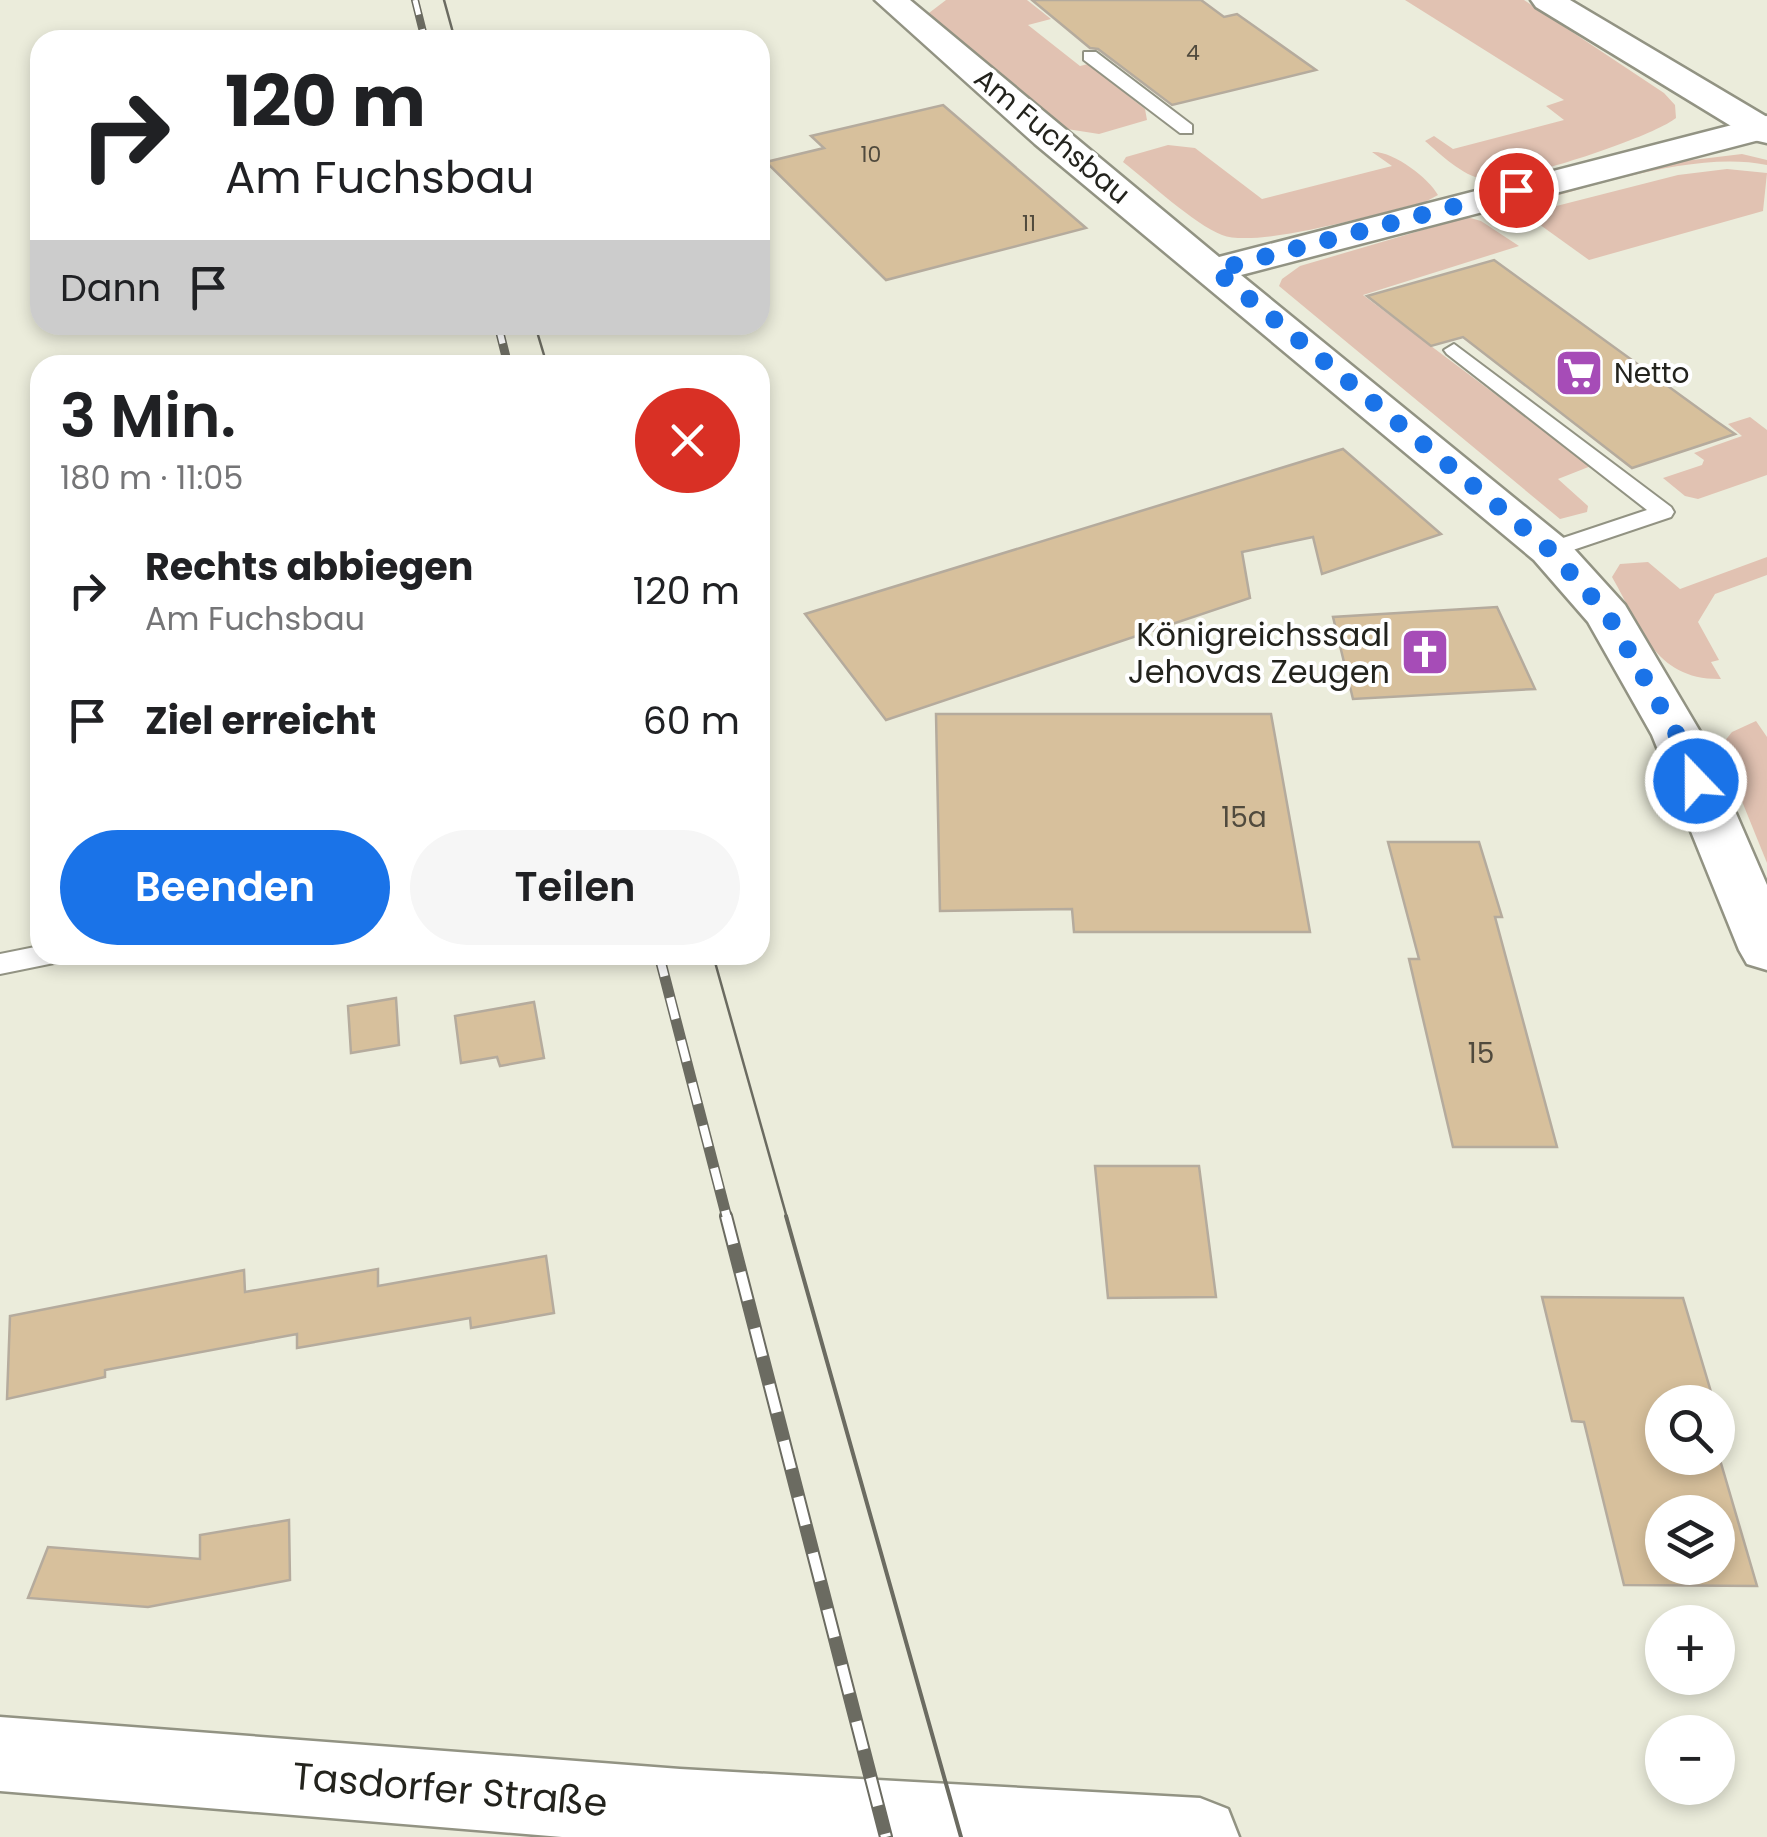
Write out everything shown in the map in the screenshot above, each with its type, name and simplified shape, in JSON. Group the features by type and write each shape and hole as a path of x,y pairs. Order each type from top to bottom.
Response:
{"street":[{"path":"1547,0 1765,127"},
{"name":"Am Fuchsbau","path":"901,1 1048,136 1550,550 1608,615 1677,735 1767,950"},
{"path":"1215,270 1765,127"},
{"name":"Tasdorfer Straße","path":"0,1754 677,1823 1200,1837"}],"lane":[{"path":"1090,56 1186,129"},
{"path":"1454,350 1663,512 1550,550"},
{"path":"0,964 30,958"}],"shaded area":[{"path":"946,0 1027,0 1051,19 1028,25 1080,66 1088,64 1145,109 1147,120 1099,134 1067,129 932,18 929,13"},
{"path":"1405,0 1524,0 1664,93 1675,105 1676,118 1640,136 1551,167 1499,179 1468,174 1425,141 1434,136 1453,149 1564,120 1546,106 1564,100"},
{"path":"1168,145 1195,148 1262,199 1392,166 1372,152 1389,155 1409,166 1438,195 1425,202 1291,233 1239,238 1222,235 1185,212 1123,162 1126,157"},
{"path":"1742,154 1767,160 1767,165 1738,162 1675,167 1518,206 1524,199 1676,162"},
{"path":"1727,169 1767,173 1763,211 1589,260 1525,214 1678,175"},
{"path":"1467,217 1481,221 1519,246 1363,295 1591,466 1558,479 1588,506 1587,512 1560,519 1279,286 1300,266"},
{"path":"1750,417 1767,430 1767,475 1698,499 1685,496 1663,478 1702,465 1704,460 1694,453 1742,436 1728,424"},
{"path":"1767,557 1767,575 1715,594 1698,622 1719,660 1711,662 1721,679 1680,671 1665,660 1642,632 1612,577 1620,564 1648,562 1680,589"},
{"path":"1756,721 1767,737 1767,863 1720,747 1732,732"}],"building":[{"path":"1032,0 1201,0 1224,17 1237,14 1316,70 1172,105 1098,49 1090,48"},
{"path":"943,105 1086,228 886,280 770,166 770,161 824,148 811,136"},
{"name":"Netto","path":"1494,260 1735,434 1632,468 1463,337 1431,346 1367,296"},
{"path":"1343,449 1441,534 1322,574 1313,537 1242,552 1250,598 886,720 805,614"},
{"name":"Königreichssaal Jehovas Zeugen","path":"1497,607 1535,689 1353,699 1333,617"},
{"path":"936,714 1271,714 1310,932 1074,932 1072,909 940,911"},
{"path":"1388,842 1479,842 1502,917 1495,917 1557,1147 1453,1147 1409,959 1419,959"},
{"path":"396,998 399,1045 351,1053 348,1006"},
{"path":"534,1002 544,1058 500,1066 497,1057 461,1063 455,1016"},
{"path":"1095,1166 1199,1166 1216,1297 1108,1298"},
{"path":"546,1256 554,1313 471,1328 470,1318 297,1348 297,1334 105,1370 105,1377 7,1399 10,1316 244,1270 245,1292 378,1269 378,1286"},
{"path":"1542,1297 1683,1298 1709,1385 1645,1385 1645,1475 1724,1475 1730,1495 1645,1495 1645,1585 1735,1585 1735,1511 1757,1586 1624,1585 1584,1422 1572,1421"},
{"path":"289,1520 290,1580 148,1607 28,1598 48,1547 200,1559 200,1535"}],"tram line":[{"path":"444,0 452,30"},
{"path":"538,335 544,355"},
{"path":"716,965 787,1218"},
{"path":"786,1216 961,1837"}],"railway":[{"path":"415,0 422,30"},
{"path":"500,335 506,355"},
{"path":"662,965 727,1218"},
{"path":"726,1216 886,1837"}],"place":[{"name":"Netto","path":"1579,373"},
{"name":"Königreichssaal Jehovas Zeugen","path":"1425,652"}],"route":[{"path":"1516,190 1215,270 1550,550 1608,615 1677,735 1696,781"}]}
